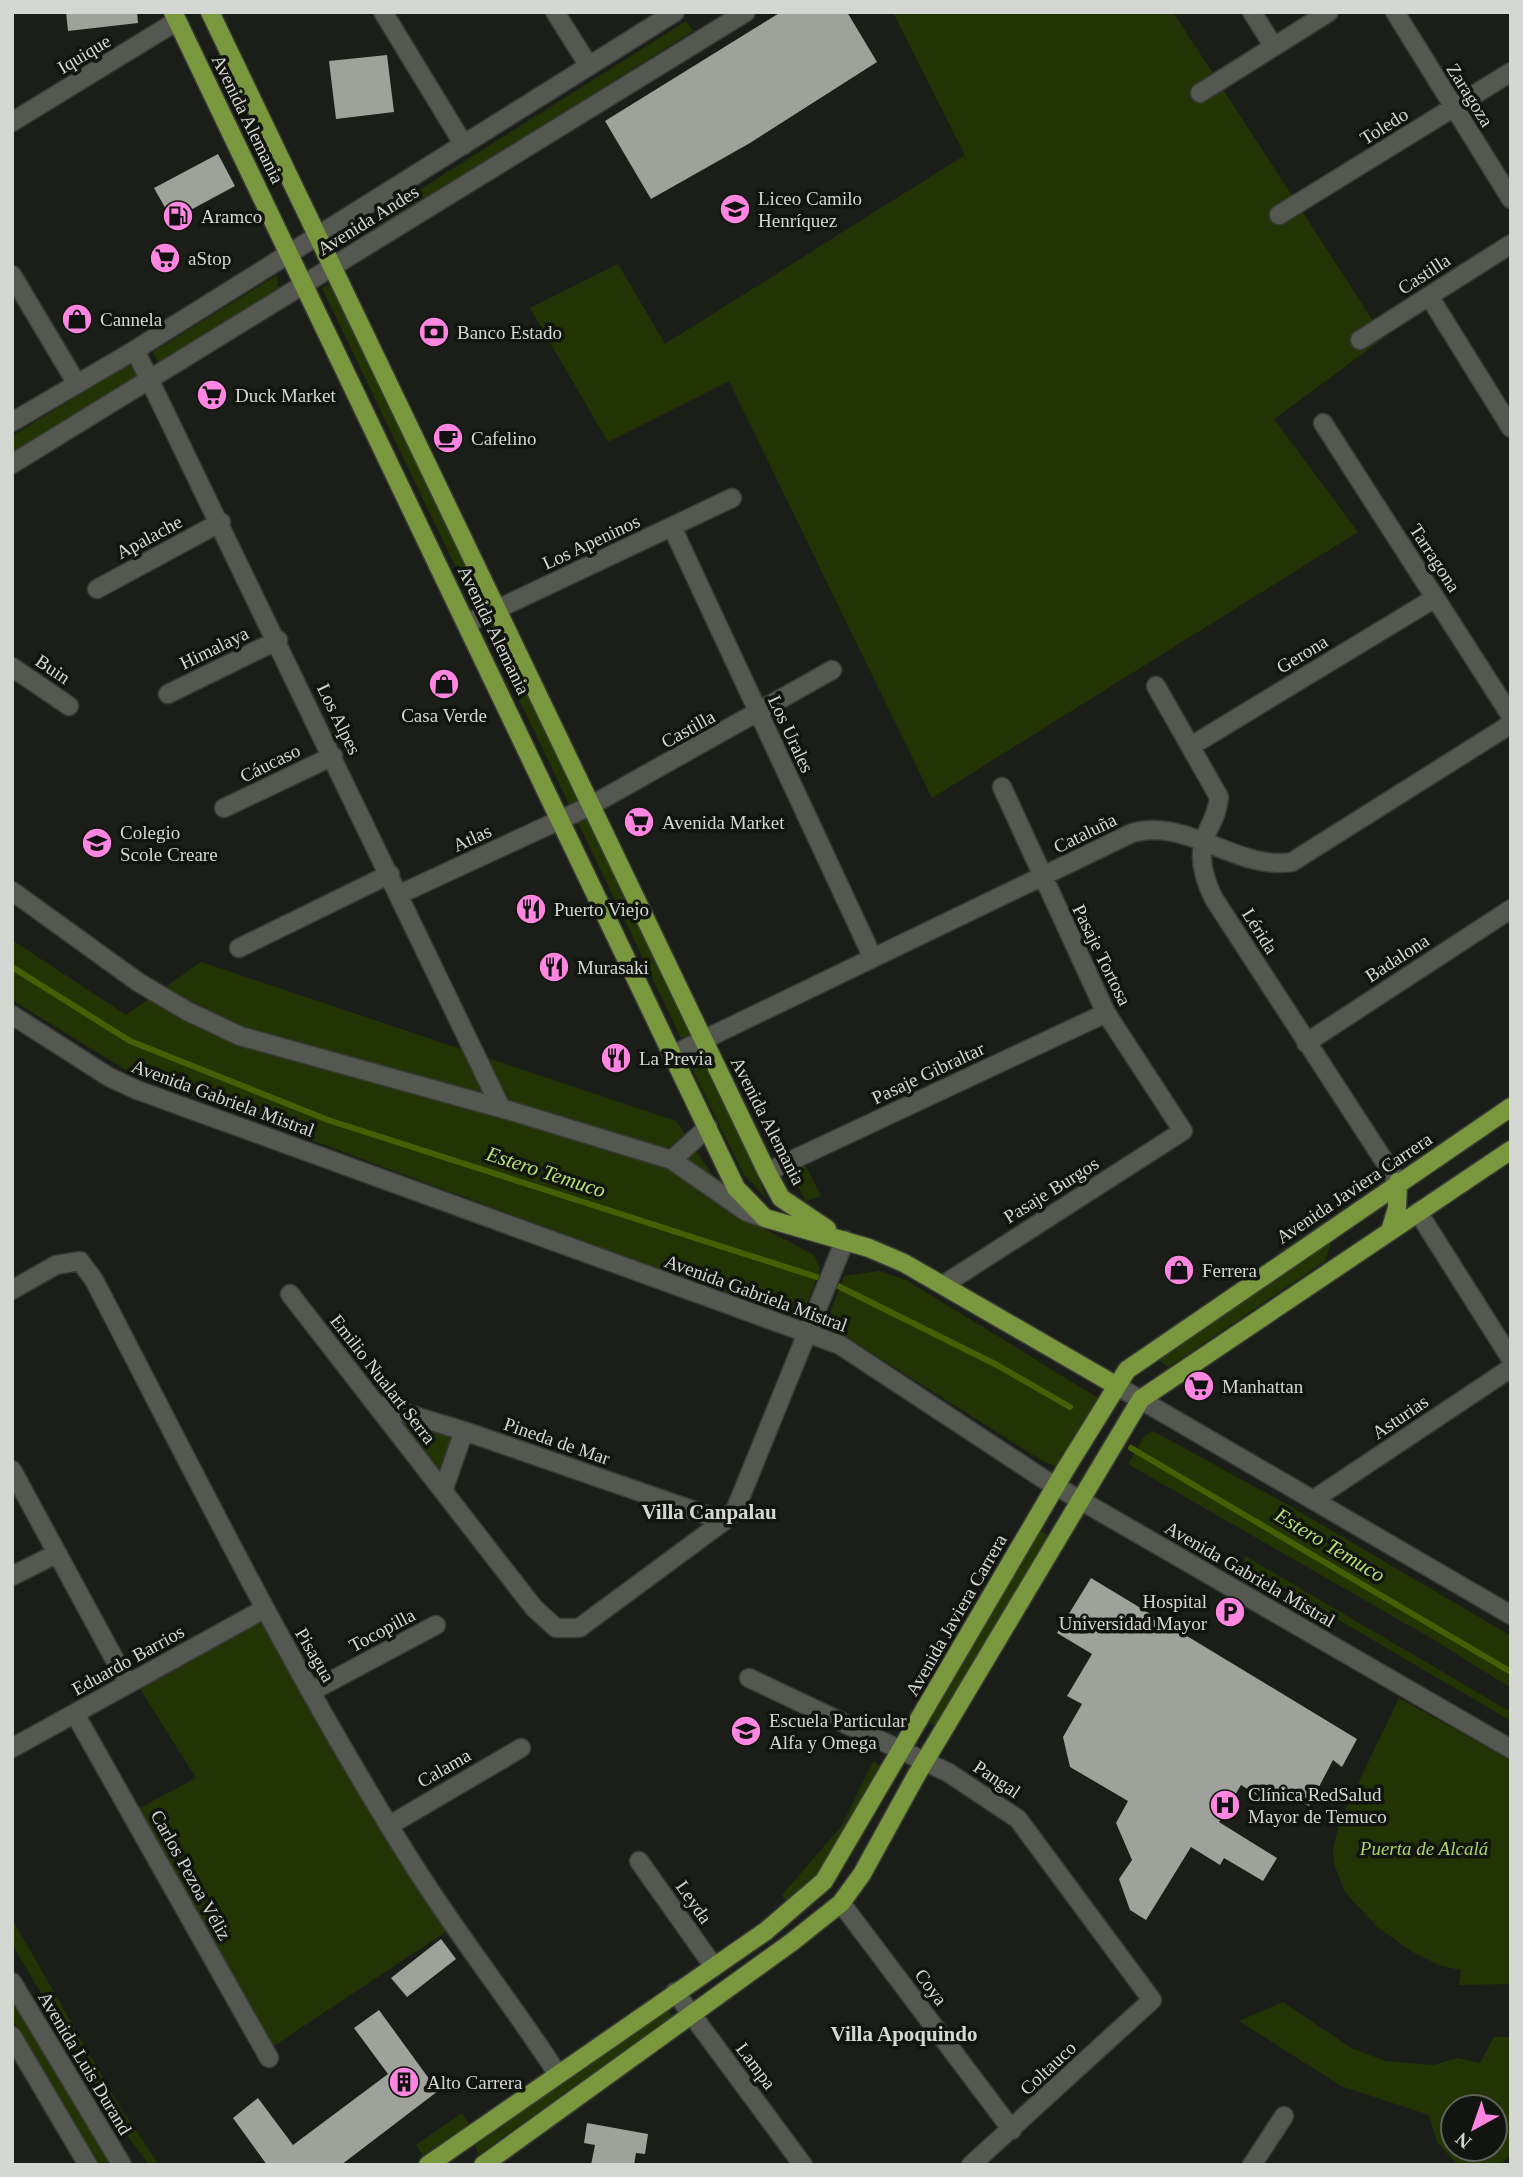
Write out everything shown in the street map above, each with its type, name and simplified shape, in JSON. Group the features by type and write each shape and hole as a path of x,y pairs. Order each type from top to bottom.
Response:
{"main road":[{"name":"Avenida Alemania","path":"209,12 334,267 767,1172 788,1203 845,1240"},
{"name":"Avenida Alemania","path":"175,17 737,1188 765,1218"},
{"name":"Avenida Javiera Carrera","path":"428,2165 449,2159 557,2073 766,1931 824,1881 851,1840 900,1751 1127,1370 1398,1182 1511,1108"},
{"path":"483,2165 792,1942 841,1903 873,1856 924,1762 1141,1399 1511,1150"},
{"path":"1390,1231 1397,1208 1398,1182"},
{"path":"765,1218 845,1240 904,1263 1117,1386"}],"street":[{"path":"383,12 464,145"},
{"path":"555,12 589,66"},
{"name":"Avenida Andes","path":"12,422 318,237 675,12"},
{"name":"Avenida Andes","path":"12,464 151,381 304,283 746,12"},
{"path":"1252,12 1274,47"},
{"path":"1200,93 1329,12"},
{"name":"Zaragoza","path":"1395,12 1511,199"},
{"name":"Iquique","path":"12,122 175,17"},
{"name":"Toledo","path":"1279,215 1511,72"},
{"name":"Castilla","path":"1360,340 1511,244"},
{"path":"12,275 77,384"},
{"path":"1429,296 1505,405 1511,428"},
{"name":"Los Alpes","path":"135,350 278,640 501,1108"},
{"name":"Tarragona","path":"1323,423 1511,716"},
{"name":"Los Apeninos","path":"468,623 732,498"},
{"name":"Apalache","path":"97,589 221,522"},
{"name":"Los Urales","path":"672,527 873,958"},
{"name":"Gerona","path":"1191,746 1435,598"},
{"name":"Himalaya","path":"168,694 278,640"},
{"name":"Buin","path":"12,667 69,706"},
{"name":"Castilla","path":"562,820 758,714 832,670"},
{"name":"Lérida","path":"1156,686 1219,797 1213,826 1203,842 1205,876 1214,899 1398,1182"},
{"name":"Cataluña","path":"674,1054 1143,830 1166,831 1260,863 1292,862 1511,724"},
{"name":"Cáucaso","path":"224,808 333,755"},
{"name":"Pasaje Tortosa","path":"1002,787 1041,877 1106,1013 1183,1132"},
{"name":"Atlas","path":"400,894 562,820"},
{"path":"239,947 390,874"},
{"path":"12,891 138,982 187,1011 240,1036 501,1108 672,1160 747,1212 765,1218"},
{"name":"Badalona","path":"1306,1043 1511,909"},
{"name":"Pasaje Gibraltar","path":"767,1172 1106,1013"},
{"name":"Avenida Gabriela Mistral","path":"12,1015 109,1077 137,1090 812,1325 1056,1486 1511,1749"},
{"path":"672,1160 708,1127"},
{"name":"Pasaje Burgos","path":"943,1285 1183,1132"},
{"path":"1418,1212 1511,1359"},
{"name":"Emilio Nualart Serra","path":"290,1294 534,1608 556,1628 579,1628 724,1521 736,1508 845,1240"},
{"name":"Pisagua","path":"12,1290 56,1265 80,1261 94,1280 264,1609 416,1870 557,2073"},
{"name":"Asturias","path":"1313,1500 1511,1368"},
{"path":"1117,1386 1511,1615"},
{"name":"Pineda de Mar","path":"376,1404 464,1431 724,1521"},
{"name":"Emilio Nualart Serra","path":"443,1491 464,1431"},
{"path":"12,1470 128,1684"},
{"path":"12,1576 56,1554"},
{"name":"Eduardo Barrios","path":"12,1748 264,1609"},
{"name":"Tocopilla","path":"312,1691 436,1625"},
{"name":"Pangal","path":"749,1678 973,1786 1018,1819 1152,2000"},
{"name":"Carlos Pezoa Véliz","path":"75,1714 269,2058"},
{"name":"Calama","path":"390,1825 520,1748"},
{"name":"Leyda","path":"639,1861 714,1967"},
{"name":"Coya","path":"841,1903 1012,2130"},
{"name":"Avenida Luis Durand","path":"12,1982 122,2165"},
{"name":"Lampa","path":"675,1992 803,2165"},
{"name":"Coltauco","path":"971,2165 1152,2000"},
{"path":"12,2036 88,2165"},
{"path":"1252,2165 1284,2116"}],"green space":[{"path":"893,12 1173,12 1384,338 1274,419 1358,532 932,798 729,381 608,442 530,308 618,264 665,344 965,155"},
{"path":"686,21 693,31 374,232 367,223"},
{"path":"277,275 278,288 159,363 153,352"},
{"path":"332,283 694,1033 681,1038 322,288"},
{"path":"136,365 143,376 12,455 12,436 126,366"},
{"path":"12,940 126,1015 201,962 676,1121 740,1216 814,1255 820,1269 800,1322 131,1073 12,1000"},
{"path":"701,1051 756,1170 766,1198 744,1175 687,1058"},
{"path":"804,1163 821,1196 806,1201 789,1170"},
{"path":"1332,1240 1325,1261 1169,1367 1157,1359"},
{"path":"879,1271 906,1280 1098,1398 1071,1447 1055,1466 1041,1460 826,1324 844,1276"},
{"path":"394,1412 453,1434 440,1473"},
{"path":"1153,1431 1290,1506 1511,1636 1511,1688 1434,1640 1128,1464 1145,1435"},
{"path":"1041,1531 1048,1535 935,1726 928,1721"},
{"path":"1245,1556 1511,1712 1511,1721 1243,1564"},
{"path":"262,1620 450,1929 272,2047 138,1809 196,1778 139,1687"},
{"name":"Puerta de Alcalá","path":"1399,1698 1511,1761 1511,1984 1459,1985 1461,1970 1441,1966 1411,1951 1377,1927 1345,1892 1334,1864 1333,1849 1340,1821"},
{"path":"873,1762 881,1766 841,1840 818,1872 788,1904 782,1895 841,1827"},
{"path":"12,1919 118,2104 159,2165 149,2165 118,2123 12,1944"},
{"path":"12,1997 112,2165 99,2165 12,2019"},
{"path":"1283,2002 1351,2048 1385,2061 1434,2065 1457,2058 1480,2063 1494,2037 1511,2037 1511,2154 1509,2156 1509,2093 1439,2093 1439,2144 1429,2115 1341,2086 1239,2021"},
{"path":"667,2009 672,2016 478,2155 476,2145"},
{"path":"462,2113 469,2124 423,2156 416,2145"},
{"path":"1456,2163 1502,2163 1500,2165"}],"building":[{"path":"66,12 137,12 138,23 68,31"},
{"path":"781,12 847,12 877,62 750,143 651,199 605,121"},
{"path":"387,55 394,112 336,119 329,61"},
{"path":"218,154 235,186 172,220 154,188"},
{"path":"1091,1578 1357,1739 1342,1767 1333,1760 1309,1806 1280,1788 1271,1804 1241,1785 1219,1822 1277,1858 1263,1881 1224,1858 1220,1865 1191,1847 1146,1920 1130,1910 1119,1879 1132,1860 1116,1823 1128,1801 1070,1767 1063,1737 1082,1704 1067,1696 1092,1654 1057,1633"},
{"path":"441,1939 456,1959 407,1997 391,1978"},
{"name":"Alto Carrera","path":"379,2010 438,2091 341,2165 267,2165 233,2118 258,2098 293,2145 388,2074 354,2028"},
{"path":"587,2123 648,2134 645,2154 636,2153 634,2165 591,2165 595,2145 584,2143"}],"waterway":[{"name":"Estero Temuco","path":"12,967 130,1041 328,1120 826,1280 997,1365 1070,1407"},
{"name":"Estero Temuco","path":"1131,1448 1511,1672"}],"place":[{"name":"Liceo Camilo Henríquez","path":"735,209"},
{"name":"Aramco","path":"178,216"},
{"name":"aStop","path":"165,258"},
{"name":"Cannela","path":"77,319"},
{"name":"Banco Estado","path":"434,332"},
{"name":"Duck Market","path":"212,395"},
{"name":"Cafelino","path":"448,438"},
{"name":"Casa Verde","path":"444,684"},
{"name":"Avenida Market","path":"639,822"},
{"name":"Colegio Scole Creare","path":"97,843"},
{"name":"Puerto Viejo","path":"531,909"},
{"name":"Murasaki","path":"554,967"},
{"name":"La Previa","path":"616,1058"},
{"name":"Ferrera","path":"1179,1270"},
{"name":"Manhattan","path":"1199,1386"},
{"name":"Hospital Universidad Mayor","path":"1230,1612"},
{"name":"Escuela Particular Alfa y Omega","path":"746,1731"},
{"name":"Clínica RedSalud Mayor de Temuco","path":"1225,1805"},
{"name":"Alto Carrera","path":"404,2082"}],"district":[{"name":"Villa Canpalau","path":"709,1512"},
{"name":"Villa Apoquindo","path":"904,2034"}]}
